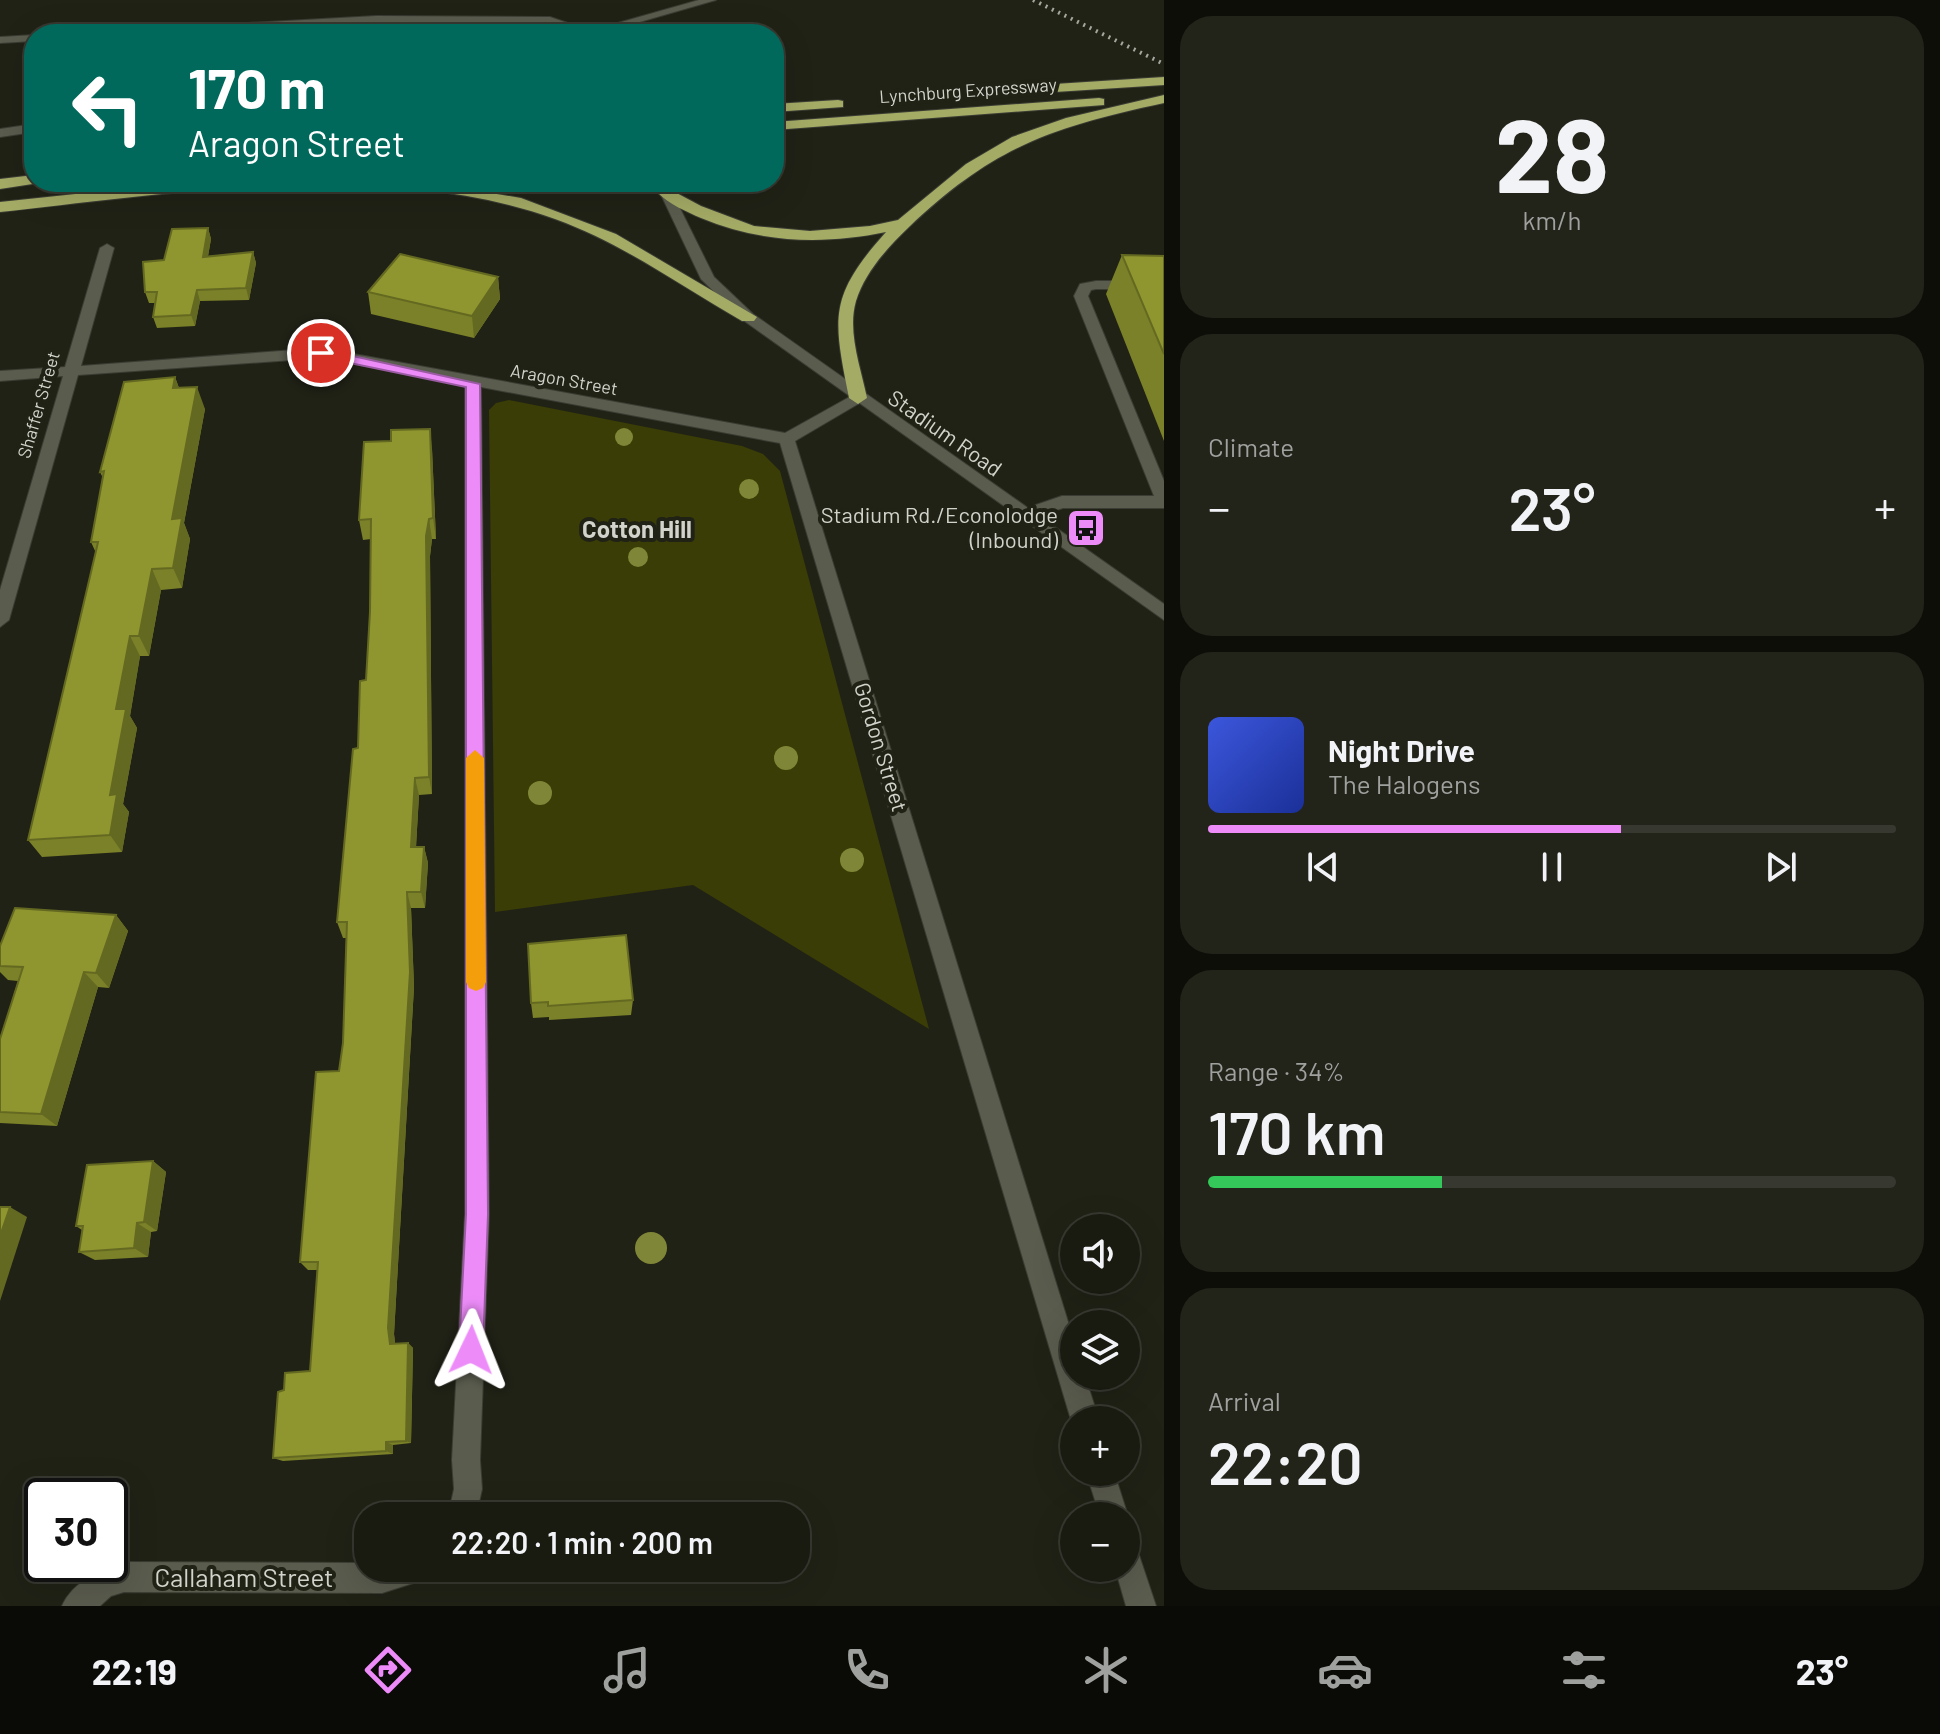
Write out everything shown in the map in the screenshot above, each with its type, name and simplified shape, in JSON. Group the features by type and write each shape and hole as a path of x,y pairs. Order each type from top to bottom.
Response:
{"highway":[{"name":"Lynchburg Expressway","path":"996,92 1164,81"},
{"name":"Lynchburg Expressway","path":"784,125 1164,98"},
{"path":"858,398 847,303 859,275 903,224 968,170 1015,141 1067,121 1164,98"},
{"name":"Lynchburg Expressway","path":"784,107 853,102"},
{"path":"0,184 24,181"},
{"path":"0,207 142,192"},
{"path":"465,192 560,215 624,243 664,271 748,317"},
{"path":"670,192 697,212 729,226 768,234 846,237 903,224"}],"street":[{"path":"625,24 711,0"},
{"path":"284,24 376,19 550,20 561,24"},
{"path":"0,40 24,39"},
{"path":"0,133 24,129"},
{"path":"666,192 708,279 748,317 858,398 787,439"},
{"name":"Shaffer Street","path":"0,620 107,248"},
{"path":"1024,515 1062,502 1164,502 1081,296 1085,287 1096,285 1164,285"},
{"name":"Aragon Street","path":"0,376 321,353 473,384 787,439"},
{"path":"465,1502 477,1214 473,384"},
{"name":"Stadium Road","path":"858,398 1164,613"},
{"name":"Gordon Street","path":"787,439 1081,1406"},
{"name":"Callaham Street","path":"77,1606 102,1585 124,1577 354,1578"},
{"path":"1134,1582 1141,1606"}],"shaded area":[{"path":"509,400 742,446 763,454 780,471 929,1029 693,885 495,912 489,410 496,403"}],"building":[{"path":"208,228 203,257 253,252 246,288 197,290 191,315 153,317 157,292 145,292 143,262 164,260 172,229"},
{"path":"400,254 498,277 472,316 368,292"},
{"path":"1122,255 1164,256 1164,354"},
{"path":"175,377 173,388 197,387 172,519 182,518 173,568 152,569 139,636 130,636 116,709 126,709 110,795 117,794 110,835 28,840 98,542 91,542 104,471 100,472 124,382"},
{"path":"430,429 433,518 429,519 426,536 429,777 415,778 411,847 424,847 421,892 407,892 410,972 388,1328 390,1344 408,1343 406,1441 386,1442 386,1451 273,1458 278,1392 284,1390 285,1373 310,1371 318,1262 300,1262 316,1072 339,1071 343,1043 347,922 337,922 353,749 358,748 360,681 366,680 370,612 371,519 359,520 364,442 391,441 391,430"},
{"path":"15,908 116,915 96,973 84,972 41,1114 0,1112 0,1039 23,967 0,966 0,946"},
{"path":"626,935 633,1000 548,1006 548,1002 531,1003 528,944"},
{"path":"153,1161 144,1222 137,1223 134,1248 79,1252 83,1226 76,1226 87,1165"},
{"path":"0,1207 10,1207 0,1236"}],"railway":[{"path":"1033,0 1164,64"}],"slow traffic":[{"path":"475,758 476,982"}],"place":[{"name":"Stadium Rd./Econolodge (Inbound)","path":"1086,528"}],"district":[{"name":"Cotton Hill","path":"637,530"}],"route":[{"path":"321,353 473,384 477,1214 471,1350"}]}
